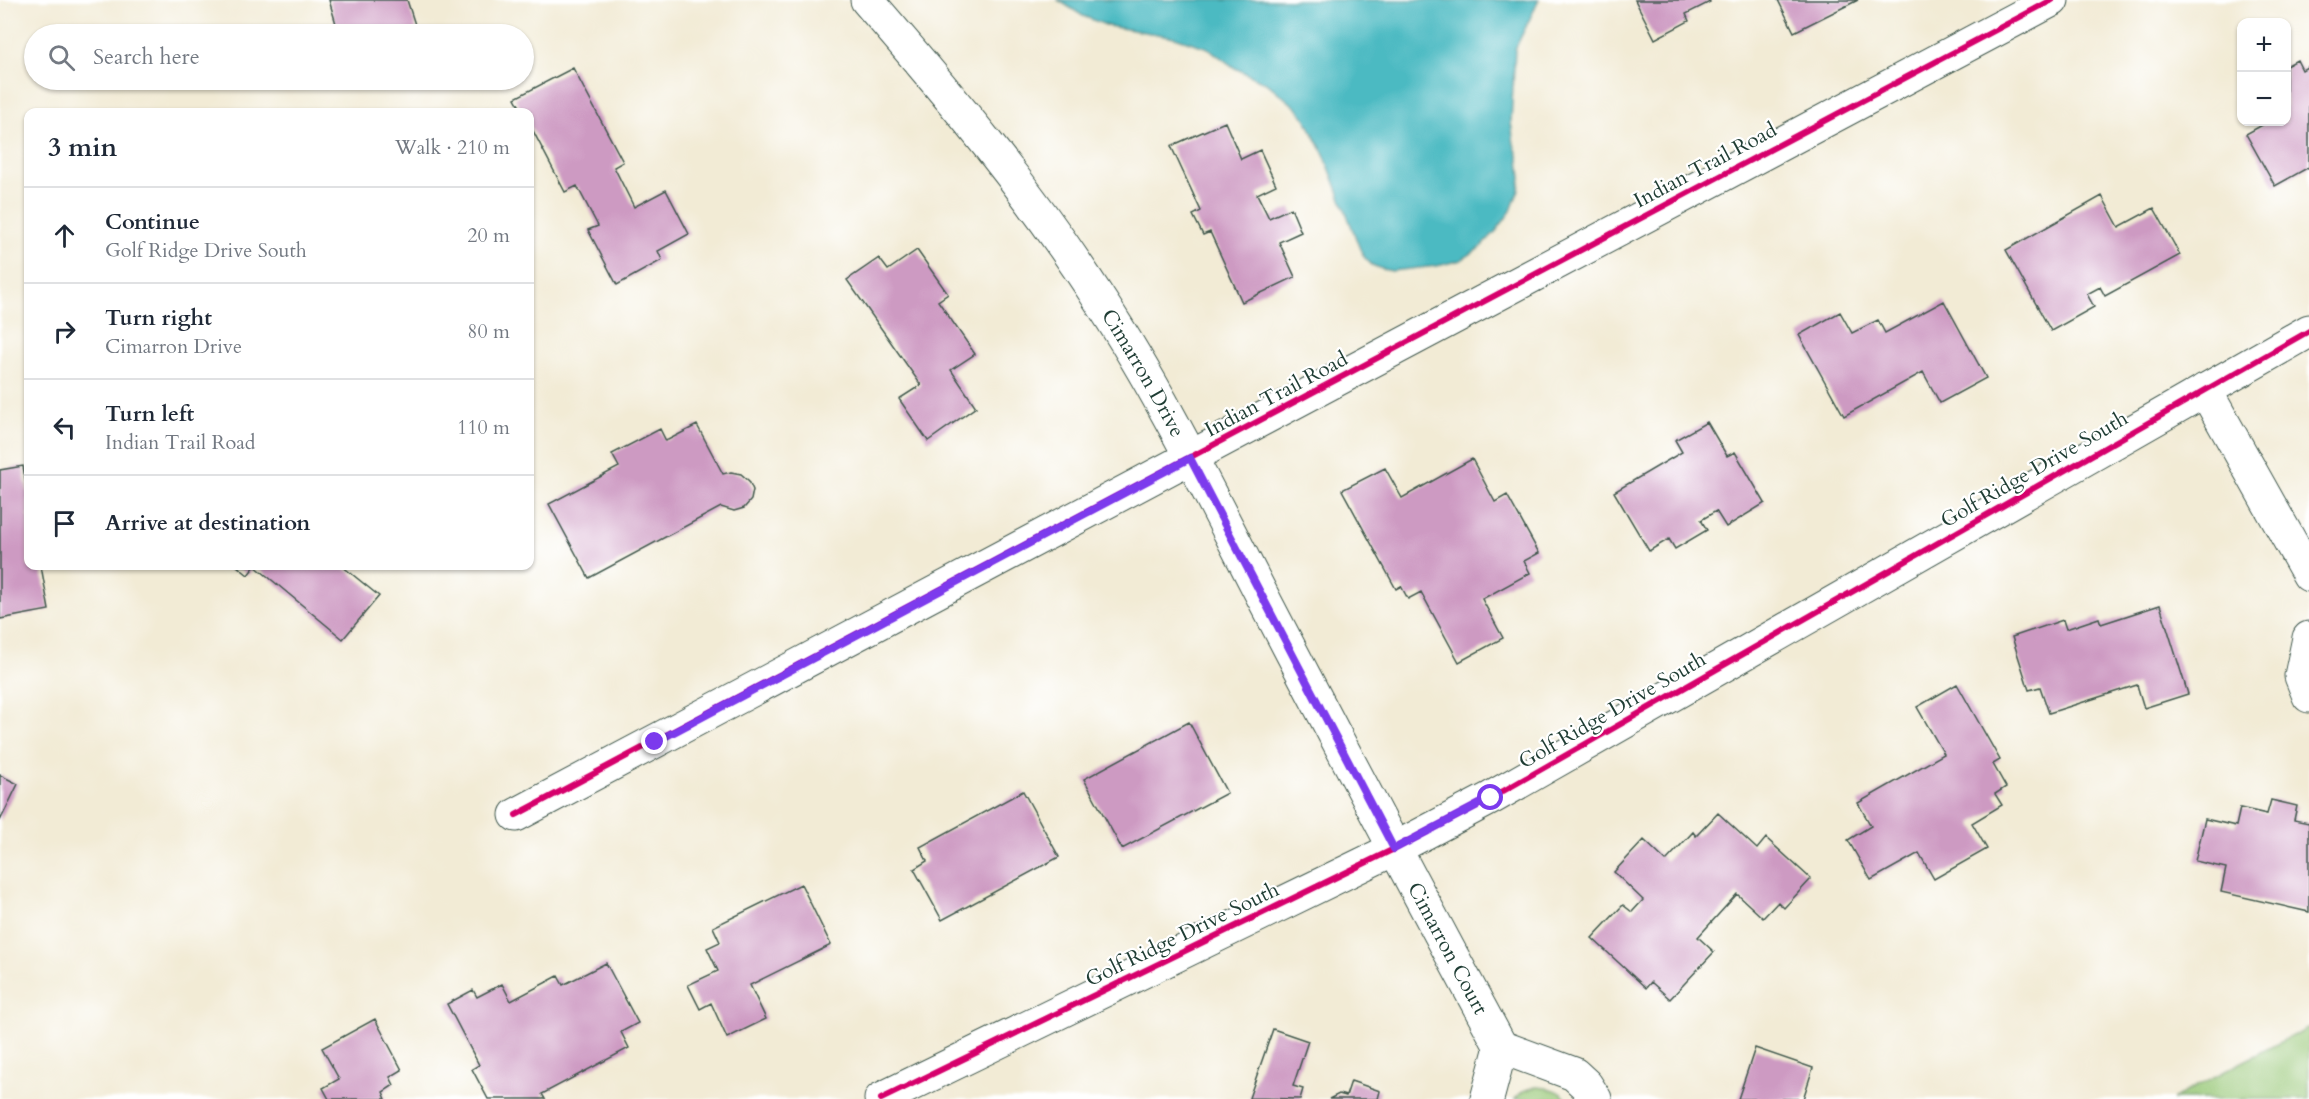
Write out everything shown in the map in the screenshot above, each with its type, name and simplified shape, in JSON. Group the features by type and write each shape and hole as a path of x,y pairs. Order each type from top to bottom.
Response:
{"street":[{"name":"Cimarron Drive","path":"867,0 978,129 1043,216 1102,303 1151,385 1394,849"},
{"name":"Indian Trail Road","path":"516,815 2052,0"},
{"name":"Golf Ridge Drive South","path":"880,1099 1394,849 1491,798 2309,331"},
{"path":"2205,390 2309,575"},
{"path":"2309,638 2301,676 2309,696"},
{"name":"Cimarron Court","path":"1394,849 1501,1047"},
{"path":"1487,1099 1501,1047 1574,1074 1586,1085 1595,1099"}],"green space":[{"path":"2309,1027 2309,1099 2172,1099"},
{"path":"1536,1087 1553,1090 1567,1099 1515,1099 1523,1091"}],"water":[{"path":"1058,0 1539,0 1515,49 1511,122 1521,178 1511,211 1480,248 1461,260 1437,266 1392,271 1372,265 1360,249 1324,154 1305,118 1297,108 1268,84 1235,68 1208,48 1175,37 1108,26 1083,16"}],"building":[{"path":"329,0 407,0 415,24 336,24"},
{"path":"1635,0 1709,0 1710,2 1686,14 1689,21 1655,39"},
{"path":"1778,0 1858,0 1794,32"},
{"path":"2297,60 2302,70 2309,66 2309,167 2275,186 2246,134 2261,126 2291,126 2291,63"},
{"path":"573,68 623,162 614,167 634,207 666,190 689,234 658,251 662,260 617,285 588,230 598,226 577,186 565,192 534,133 534,108 521,108 515,98"},
{"path":"1225,122 1241,159 1260,150 1276,185 1257,194 1269,218 1291,208 1301,232 1279,242 1295,277 1242,302 1210,232 1203,235 1193,215 1201,211 1171,146"},
{"path":"2102,196 2119,227 2154,208 2180,255 2105,296 2100,287 2087,294 2094,307 2051,331 2006,250"},
{"path":"917,250 948,294 938,301 975,354 951,370 976,407 928,441 899,399 921,385 847,280 879,258 888,270"},
{"path":"1944,301 1986,378 1940,403 1923,372 1844,416 1799,335 1840,312 1852,333 1878,320 1885,333"},
{"path":"1707,422 1727,456 1735,452 1765,503 1726,527 1716,511 1701,520 1707,530 1675,549 1669,539 1649,551 1614,492 1682,452 1675,440"},
{"path":"697,425 723,474 731,472 741,474 749,481 753,490 751,500 744,508 734,511 721,507 589,578 549,504 619,467 612,454 660,429 666,441"},
{"path":"1472,459 1495,502 1507,495 1539,553 1524,561 1530,573 1482,599 1503,638 1459,662 1421,592 1408,599 1401,586 1396,589 1342,490 1385,468 1402,498"},
{"path":"23,466 24,570 42,570 49,610 0,619 0,470"},
{"path":"242,570 252,570 248,575"},
{"path":"260,570 347,570 379,596 343,639"},
{"path":"2160,605 2188,694 2144,708 2137,685 2049,713 2040,687 2029,690 2012,637 2063,620 2066,629 2099,618 2101,624"},
{"path":"1957,684 2000,760 1993,764 2006,787 1995,794 2002,805 1972,823 1987,849 1934,879 1919,853 1871,880 1848,840 1871,826 1858,803 1944,754 1917,707"},
{"path":"1189,722 1227,793 1122,849 1084,779"},
{"path":"0,775 18,784 0,821"},
{"path":"1023,791 1059,857 942,920 914,869 927,861 920,847"},
{"path":"2271,800 2297,806 2294,820 2309,823 2309,912 2221,892 2226,868 2195,861 2205,819 2236,826 2240,808 2267,814"},
{"path":"1718,813 1757,849 1766,838 1811,879 1784,908 1778,902 1763,918 1737,894 1698,937 1714,952 1670,999 1651,982 1646,988 1592,938 1623,905 1632,912 1643,900 1614,872 1644,840 1666,861 1693,832 1696,836"},
{"path":"801,884 831,945 750,985 766,1019 727,1038 711,1003 700,1009 688,985 718,971 707,948 720,942 713,927"},
{"path":"606,963 638,1023 621,1032 629,1048 542,1094 545,1099 488,1099 472,1069 479,1065 447,1004 473,990 477,997 502,984 511,1001 558,976 563,985"},
{"path":"375,1019 402,1070 390,1077 394,1085 383,1092 386,1099 329,1099 323,1088 339,1079 322,1048"},
{"path":"1273,1029 1308,1041 1293,1086 1303,1089 1300,1099 1249,1098"},
{"path":"1755,1048 1813,1068 1803,1099 1738,1099"},
{"path":"1351,1081 1380,1091 1378,1099 1329,1099 1339,1094 1346,1096"}],"cycle path":[{"path":"516,815 2052,0"},
{"path":"881,1099 1394,849 1491,798 2309,331"}],"route":[{"path":"655,742 1190,458 1394,849 1491,798"}]}
